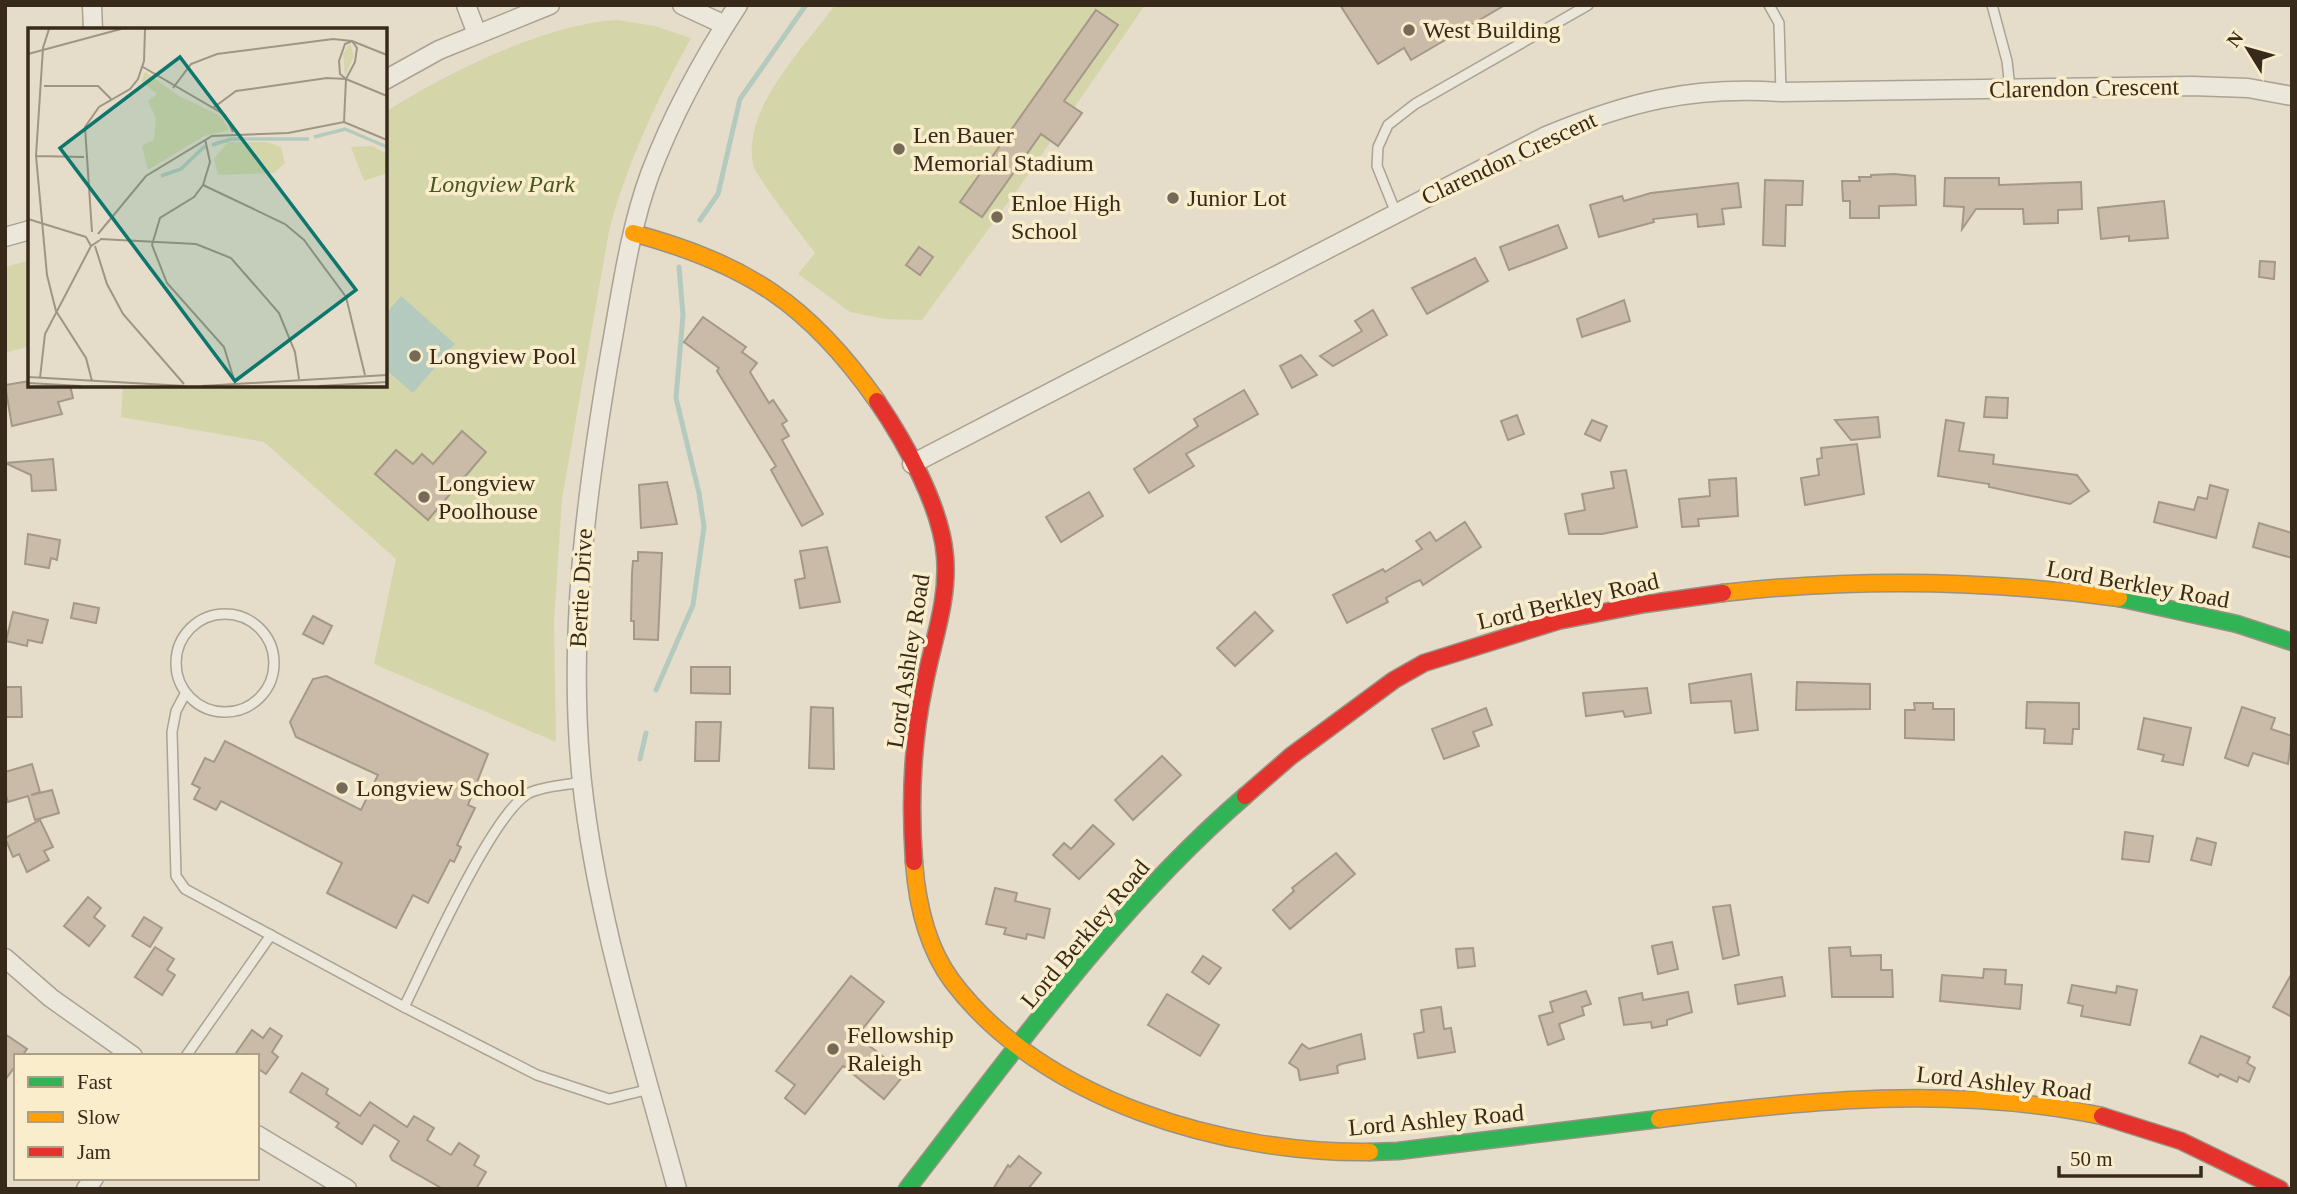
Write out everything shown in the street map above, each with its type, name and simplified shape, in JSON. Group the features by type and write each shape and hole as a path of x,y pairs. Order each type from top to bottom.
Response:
{"street":[{"path":"92,5 93,28"},
{"path":"466,5 477,34"},
{"path":"387,79 477,34 550,5"},
{"path":"682,5 725,25"},
{"name":"Bertie Drive","path":"677,1189 606,923 582,782 578,650 585,514 593,450 633,233 649,175 671,126 738,5"},
{"name":"Clarendon Crescent","path":"912,464 1546,136 1599,114 1656,98 1735,89 1781,92 2192,86 2248,89 2292,96"},
{"path":"5,237 28,231"},
{"name":"Lord Ashley Road","path":"633,233 684,246 720,261 747,274 800,310 836,344 869,384 912,464 942,531 947,581 917,727 913,807 918,894 929,939 952,980 984,1017 1051,1070 1175,1124 1220,1136 1305,1150 1398,1151 1828,1098 1934,1095 2030,1104 2122,1121 2173,1138 2280,1189"},
{"name":"Lord Berkley Road","path":"907,1189 1019,1047 1148,892 1247,790 1319,732 1418,666 1508,634 1691,596 1884,582 1985,584 2084,593 2193,614 2292,642"},
{"path":"5,958 51,998 130,1054"},
{"path":"259,1136 347,1189"}],"lane":[{"path":"1396,213 1377,166 1378,147 1388,125 1415,104 1588,5"},
{"path":"1769,5 1779,23 1781,92"},
{"path":"1992,5 2007,61 2010,88"},
{"path":"213,615 245,617 258,626 269,639 274,655 274,671 269,687 252,705 229,713 212,712 197,705 185,694 177,679 176,655 186,633 198,622 213,615"},
{"path":"185,694 176,711 172,732 176,876 185,889 537,1075 609,1099 650,1089"},
{"path":"404,1007 479,860 511,809 530,793 582,782"},
{"path":"187,1054 271,935"}],"green space":[{"name":"Len Bauer Memorial Stadium","path":"835,5 1145,5 1018,189 922,320 885,319 850,312 798,274 815,253 753,164 752,143 766,100 793,59"},
{"name":"Longview Park","path":"617,20 655,26 691,38 644,132 609,231 562,499 554,621 556,742 374,664 396,559 264,442 121,417 123,387 387,387 387,111 437,82 497,53 559,31"},
{"path":"28,261 28,347 5,353 5,267"}],"shaded area":[{"name":"Longview Pool","path":"401,296 455,344 413,393 387,371 387,313"}],"building":[{"name":"West Building","path":"1340,5 1505,5 1411,60 1404,48 1378,64"},
{"path":"1096,10 1118,25 1064,101 1082,113 1058,146 1041,134 982,217 960,202"},
{"path":"1894,174 1915,176 1916,205 1879,206 1879,218 1850,218 1850,201 1843,201 1842,181 1860,181 1859,177"},
{"path":"1945,178 1999,178 1999,185 2081,182 2082,209 2058,210 2058,223 2024,224 2023,209 1976,209 1962,229 1964,207 1944,206"},
{"path":"1765,180 1803,181 1802,205 1786,205 1785,246 1763,245"},
{"path":"1738,183 1741,207 1722,209 1724,224 1698,227 1697,214 1653,219 1654,222 1599,237 1590,205 1622,196 1624,201 1651,193"},
{"path":"2164,201 2168,238 2129,241 2129,236 2101,239 2098,208"},
{"path":"1558,225 1567,248 1509,270 1500,247"},
{"path":"919,247 933,257 920,275 906,265"},
{"path":"1475,258 1488,281 1427,314 1412,288"},
{"path":"2260,261 2275,262 2274,279 2259,277"},
{"path":"1624,300 1630,321 1582,337 1577,319"},
{"path":"1373,310 1387,335 1333,366 1320,356 1362,331 1355,321"},
{"path":"703,317 746,347 742,352 757,363 750,372 769,403 773,400 787,421 782,424 789,436 782,440 823,514 802,526 771,470 776,466 717,371 719,368 684,342"},
{"path":"1301,355 1317,375 1292,388 1280,366"},
{"path":"28,381 28,387 70,387 73,398 58,402 62,414 12,426 5,385"},
{"path":"1244,390 1258,414 1186,454 1194,466 1149,493 1134,469 1198,426 1194,419"},
{"path":"1986,397 2008,398 2007,418 1984,417"},
{"path":"1517,415 1524,434 1508,440 1501,421"},
{"path":"1878,417 1880,437 1851,440 1835,420"},
{"path":"1592,420 1607,426 1600,441 1585,434"},
{"path":"1946,420 1964,423 1959,451 1994,455 1993,464 2077,475 2089,491 2070,504 1989,487 1989,484 1938,476"},
{"name":"Longview Poolhouse","path":"462,431 486,452 428,520 375,474 396,450 413,464 422,454 433,464"},
{"path":"1857,444 1864,494 1805,505 1801,478 1819,475 1817,459 1822,458 1821,448"},
{"path":"53,459 56,490 32,491 31,475 5,463"},
{"path":"1626,470 1637,527 1602,534 1569,534 1565,514 1585,510 1582,494 1614,488 1611,472"},
{"path":"1736,478 1738,516 1698,519 1699,526 1682,527 1679,499 1710,496 1709,480"},
{"path":"667,482 677,524 641,528 639,485"},
{"path":"2210,485 2228,490 2216,538 2154,522 2159,502 2194,510 2198,497 2207,499"},
{"path":"1089,492 1103,516 1061,542 1046,517"},
{"path":"1465,522 1481,547 1423,585 1420,580 1413,583 1386,598 1388,602 1347,623 1333,595 1383,569 1385,572 1422,549 1416,541 1430,532 1436,541"},
{"path":"2259,523 2292,533 2292,558 2253,547"},
{"path":"28,534 60,540 57,560 51,558 49,568 25,564"},
{"path":"827,547 840,602 800,608 795,580 805,578 800,551"},
{"path":"638,552 662,553 658,640 634,639 634,621 631,621 632,573 633,561 638,561"},
{"path":"74,603 99,608 96,623 71,618"},
{"path":"13,612 48,620 42,643 28,640 27,646 6,641"},
{"path":"1255,612 1273,631 1235,666 1217,648"},
{"path":"313,616 332,626 323,644 303,634"},
{"path":"691,667 730,667 730,694 691,693"},
{"path":"1751,674 1758,730 1735,733 1731,701 1691,703 1689,684"},
{"path":"326,676 488,754 468,805 475,808 457,845 461,847 454,862 450,860 428,903 413,895 396,928 327,893 342,863 221,801 216,810 194,799 200,788 192,784 205,758 214,762 225,741 361,810 378,775 296,737 290,722 313,679"},
{"path":"1797,682 1870,684 1870,709 1796,710"},
{"path":"5,687 21,687 22,717 5,717"},
{"path":"1647,688 1651,713 1625,717 1623,711 1586,716 1583,693"},
{"path":"2027,702 2079,703 2079,729 2073,729 2072,744 2044,743 2045,729 2026,728"},
{"path":"1914,703 1933,703 1933,709 1954,709 1954,740 1905,738 1905,710 1915,710"},
{"path":"811,707 833,708 834,769 809,768"},
{"path":"2242,707 2275,718 2271,729 2292,736 2288,764 2253,753 2248,766 2225,758"},
{"path":"1486,708 1492,725 1473,732 1479,746 1444,759 1432,729"},
{"path":"2144,718 2191,728 2183,765 2162,761 2164,755 2138,749"},
{"path":"696,722 721,722 719,761 695,761"},
{"path":"1162,756 1181,775 1133,820 1115,800"},
{"path":"32,764 40,792 31,795 52,790 59,813 35,820 28,796 8,802 5,792 5,772"},
{"path":"40,820 53,847 44,851 49,860 27,872 19,854 13,857 5,838"},
{"path":"1093,825 1114,844 1079,879 1053,855 1064,843 1071,849"},
{"path":"2125,832 2153,836 2149,862 2122,859"},
{"path":"2197,838 2216,843 2211,865 2191,860"},
{"path":"1336,853 1355,874 1290,929 1273,910 1294,891 1292,888"},
{"path":"995,888 1017,893 1015,901 1050,909 1044,938 1027,934 1026,939 1004,934 1006,928 986,924"},
{"path":"88,897 101,908 94,917 105,926 89,946 64,926"},
{"path":"1730,905 1739,955 1723,959 1713,907"},
{"path":"144,917 162,928 150,947 132,936"},
{"path":"1672,942 1678,969 1658,974 1652,946"},
{"path":"155,947 174,959 167,970 175,975 162,995 135,977"},
{"path":"1850,947 1851,956 1881,955 1881,970 1892,970 1893,997 1832,997 1829,948"},
{"path":"1473,948 1475,966 1458,968 1456,949"},
{"path":"1203,956 1221,968 1209,984 1192,972"},
{"path":"1984,969 2006,970 2005,984 2022,985 2020,1009 1940,1001 1942,975 1983,978"},
{"path":"2292,973 2292,1017 2273,1007"},
{"name":"Fellowship Raleigh","path":"851,976 884,1002 857,1036 905,1074 884,1099 843,1066 805,1114 785,1098 795,1085 776,1071"},
{"path":"1782,977 1785,996 1738,1004 1735,985"},
{"path":"2072,985 2116,993 2117,986 2137,990 2130,1025 2081,1016 2083,1006 2068,1003"},
{"path":"1586,991 1591,1004 1582,1007 1584,1015 1559,1024 1564,1039 1548,1045 1539,1016 1553,1012 1550,1002"},
{"path":"1688,992 1692,1012 1667,1020 1667,1025 1652,1028 1651,1022 1624,1025 1619,998 1642,993 1643,1000"},
{"path":"1167,994 1219,1025 1200,1056 1148,1025"},
{"path":"1441,1007 1444,1029 1451,1028 1455,1052 1418,1058 1414,1034 1424,1032 1421,1010"},
{"path":"270,1028 282,1036 272,1052 278,1057 266,1074 259,1071 259,1054 235,1054 252,1030 263,1038"},
{"path":"5,1034 27,1049 23,1054 14,1054 14,1068 5,1080"},
{"path":"1361,1034 1365,1059 1337,1066 1338,1073 1300,1080 1298,1069 1289,1063 1302,1044 1309,1049"},
{"path":"2201,1036 2250,1057 2247,1063 2255,1068 2249,1082 2239,1077 2237,1082 2220,1074 2218,1077 2189,1063"},
{"path":"302,1073 328,1089 326,1094 360,1116 370,1102 407,1127 414,1116 434,1128 427,1140 451,1155 459,1143 479,1156 474,1165 486,1172 476,1189 443,1189 392,1160 390,1156 399,1141 374,1125 362,1144 336,1127 339,1123 290,1092"},
{"path":"1019,1156 1041,1173 1028,1189 993,1189 1008,1165 1010,1167"}],"waterway":[{"path":"700,220 718,194 740,99 806,5"},
{"path":"656,690 693,605 704,527 699,493 676,398 683,315 679,267"},
{"path":"640,759 646,733"}],"traffic: fast":[{"path":"2119,598 2237,624 2292,642"},
{"path":"907,1189 1108,934 1197,840 1245,796"},
{"path":"1370,1152 1398,1151 1659,1119"}],"traffic: slow":[{"path":"633,233 710,259 772,292 800,313 826,338 877,401"},
{"path":"1723,593 1822,585 1921,583 2020,588 2119,598"},
{"path":"914,862 925,924 943,968 990,1023 1035,1059 1086,1088 1141,1112 1198,1130 1257,1143 1314,1150 1370,1152"},
{"path":"1659,1119 1770,1106 1937,1098 2047,1106 2102,1116"}],"traffic: jam":[{"path":"877,401 920,475 937,516 945,556 945,589 920,708 915,752 912,796 914,862"},
{"path":"1245,796 1291,756 1394,680 1424,663 1558,621 1645,604 1723,593"},
{"path":"2102,1116 2181,1141 2280,1189"}],"place":[{"name":"West Building","path":"1409,30"},
{"name":"Len Bauer Memorial Stadium","path":"899,149"},
{"name":"Junior Lot","path":"1173,198"},
{"name":"Enloe High School","path":"997,217"},
{"name":"Longview Pool","path":"415,356"},
{"name":"Longview Poolhouse","path":"424,497"},
{"name":"Longview School","path":"342,788"},
{"name":"Fellowship Raleigh","path":"833,1049"}]}
